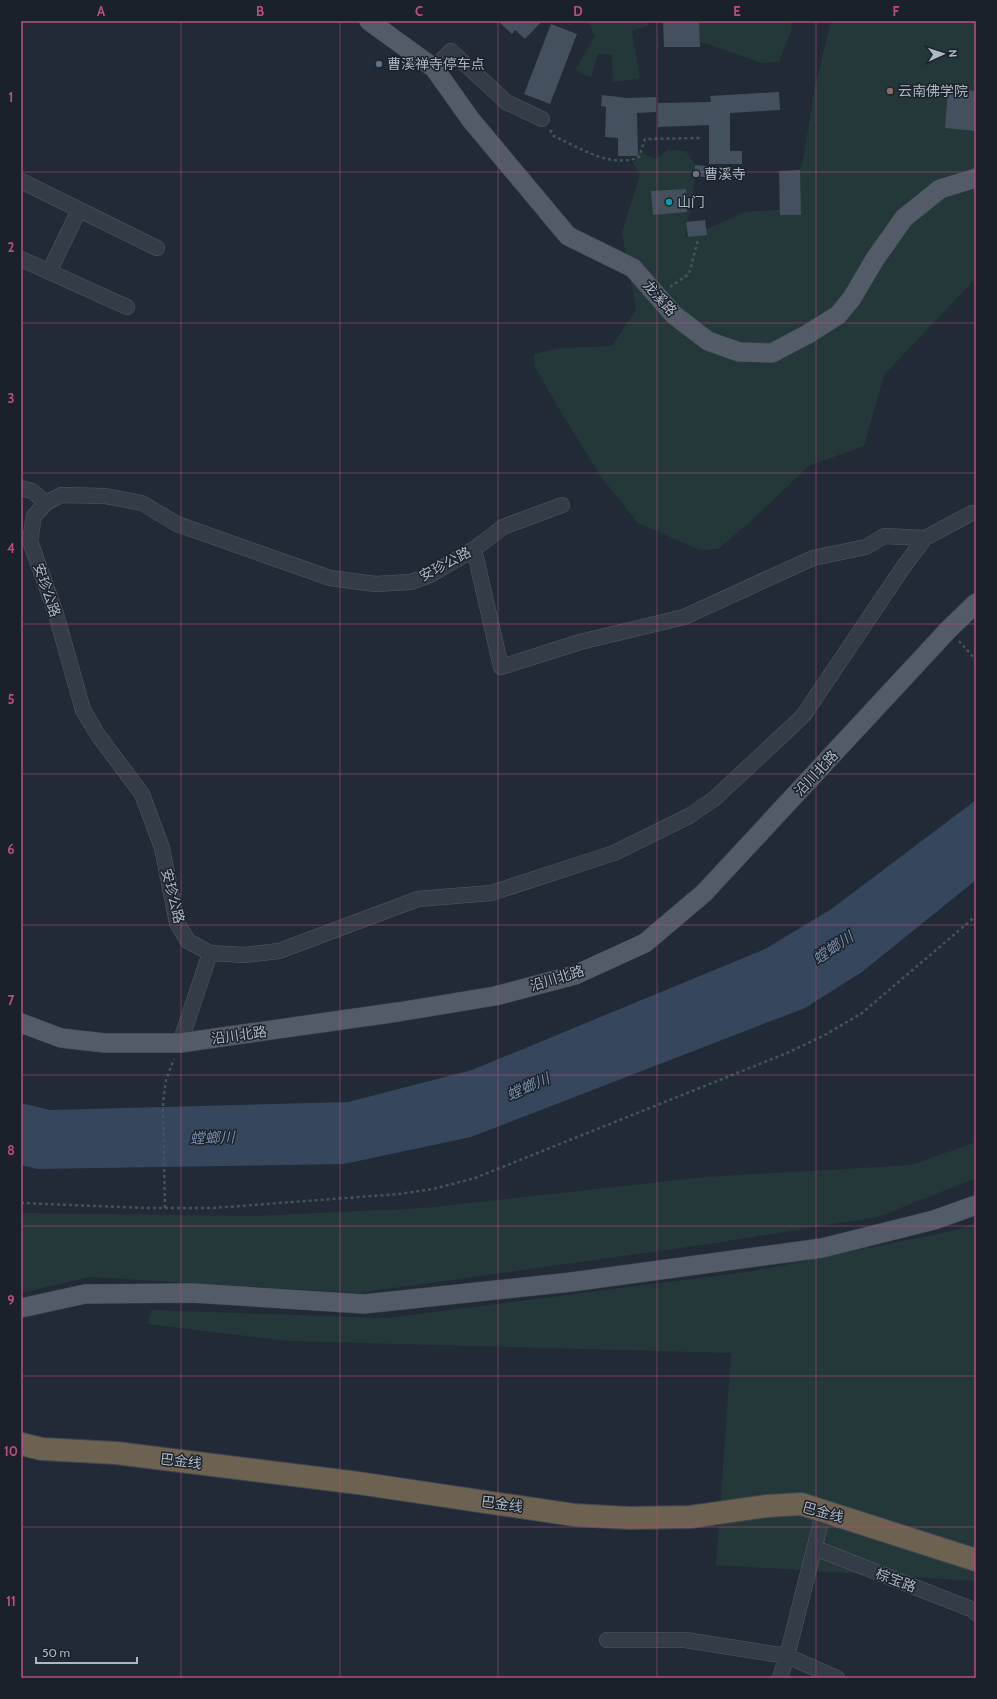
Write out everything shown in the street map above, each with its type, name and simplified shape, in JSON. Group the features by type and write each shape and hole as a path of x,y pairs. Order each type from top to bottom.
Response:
{"highway":[{"name":"巴金线","path":"21,1444 42,1449 116,1453 334,1480 574,1515 629,1518 690,1517 768,1506 801,1504 824,1510 976,1560"}],"main road":[{"name":"龙溪路","path":"369,21 434,68 471,120 568,236 633,268 674,315 708,341 739,352 772,353 808,334 838,315 852,298 875,259 904,218 940,189 976,178"},
{"name":"沿川北路","path":"21,1023 61,1038 105,1043 180,1043 398,1012 495,996 575,975 645,943 704,893 949,629 976,603"},
{"path":"21,1308 85,1294 192,1293 364,1304 571,1282 822,1248 934,1220 976,1205"}],"street":[{"path":"434,68 451,51 506,102 542,119"},
{"path":"21,181 157,248"},
{"path":"49,272 79,210"},
{"path":"21,259 126,307"},
{"path":"21,488 32,491 46,503"},
{"name":"安珍公路","path":"210,953 188,941 177,923 162,848 142,794 98,735 82,710 56,614 30,541 34,516 46,503 61,495 105,496 142,503 177,524 330,578 375,584 411,582 430,576 474,549 504,527 562,505"},
{"path":"180,1043 210,953 244,955 279,951 418,898 491,893 614,852 689,816 714,799 803,716 902,569 925,538 972,513 976,513"},
{"path":"474,549 501,667 580,642 684,618 813,558 866,547 884,536 925,538"},
{"path":"780,1678 824,1510"},
{"name":"棕宝路","path":"815,1548 971,1609 976,1613"},
{"path":"607,1640 685,1640 787,1656 837,1678"}],"path":[{"path":"542,119 554,136 592,154 611,160 629,161 639,157 645,139 700,138"},
{"path":"660,298 673,283 689,274 698,240"},
{"path":"949,629 976,660"},
{"path":"21,1203 165,1208 213,1208 399,1194 433,1189 475,1178 787,1053 825,1034 862,1013 976,916"},
{"path":"165,1208 163,1103 166,1080 180,1043"}],"green space":[{"path":"588,21 648,21 648,26 632,31 640,79 613,82 612,55 598,54 591,78 575,70 595,36"},
{"path":"696,21 792,21 791,31 779,62 762,63 698,41"},
{"path":"831,21 976,21 976,278 884,375 864,446 809,466 751,521 718,549 700,550 638,523 601,477 559,409 535,367 534,354 560,348 612,346 636,309 622,233 640,174 633,164 639,151 655,159 667,150 686,151 697,169 685,237 717,225 744,212 778,210 802,165 815,86"},
{"path":"976,1142 976,1178 878,1217 709,1244 359,1293 89,1277 21,1293 21,1213 252,1216 424,1208 705,1177 911,1165"},
{"path":"976,1222 976,1581 716,1565 731,1353 287,1341 148,1324 151,1310 387,1318 754,1271 957,1230"}],"water":[{"name":"螳螂川","path":"976,800 976,880 862,972 805,1008 471,1137 344,1164 37,1169 21,1165 21,1103 50,1110 348,1102 472,1070 765,949 830,910"}],"building":[{"path":"498,21 542,21 525,39 515,30 512,34"},
{"path":"663,21 699,21 700,47 664,47"},
{"path":"551,24 577,34 550,104 524,94"},
{"path":"948,89 976,91 976,131 945,128"},
{"path":"779,92 780,110 730,113 730,151 742,151 742,164 709,164 709,125 658,127 658,103 711,102 710,96"},
{"path":"602,95 627,98 656,97 656,112 637,113 638,156 618,156 618,138 605,137 606,107 601,106"},
{"path":"695,165 706,166 705,177 694,176"},
{"path":"800,170 801,215 780,215 779,171"},
{"name":"山门","path":"686,189 687,212 653,215 651,191"},
{"path":"705,220 707,235 688,237 686,222"}],"place":[{"name":"曹溪禅寺停车点","path":"379,64"},
{"name":"云南佛学院","path":"890,91"},
{"name":"曹溪寺","path":"696,174"},
{"name":"山门","path":"669,202"}]}
